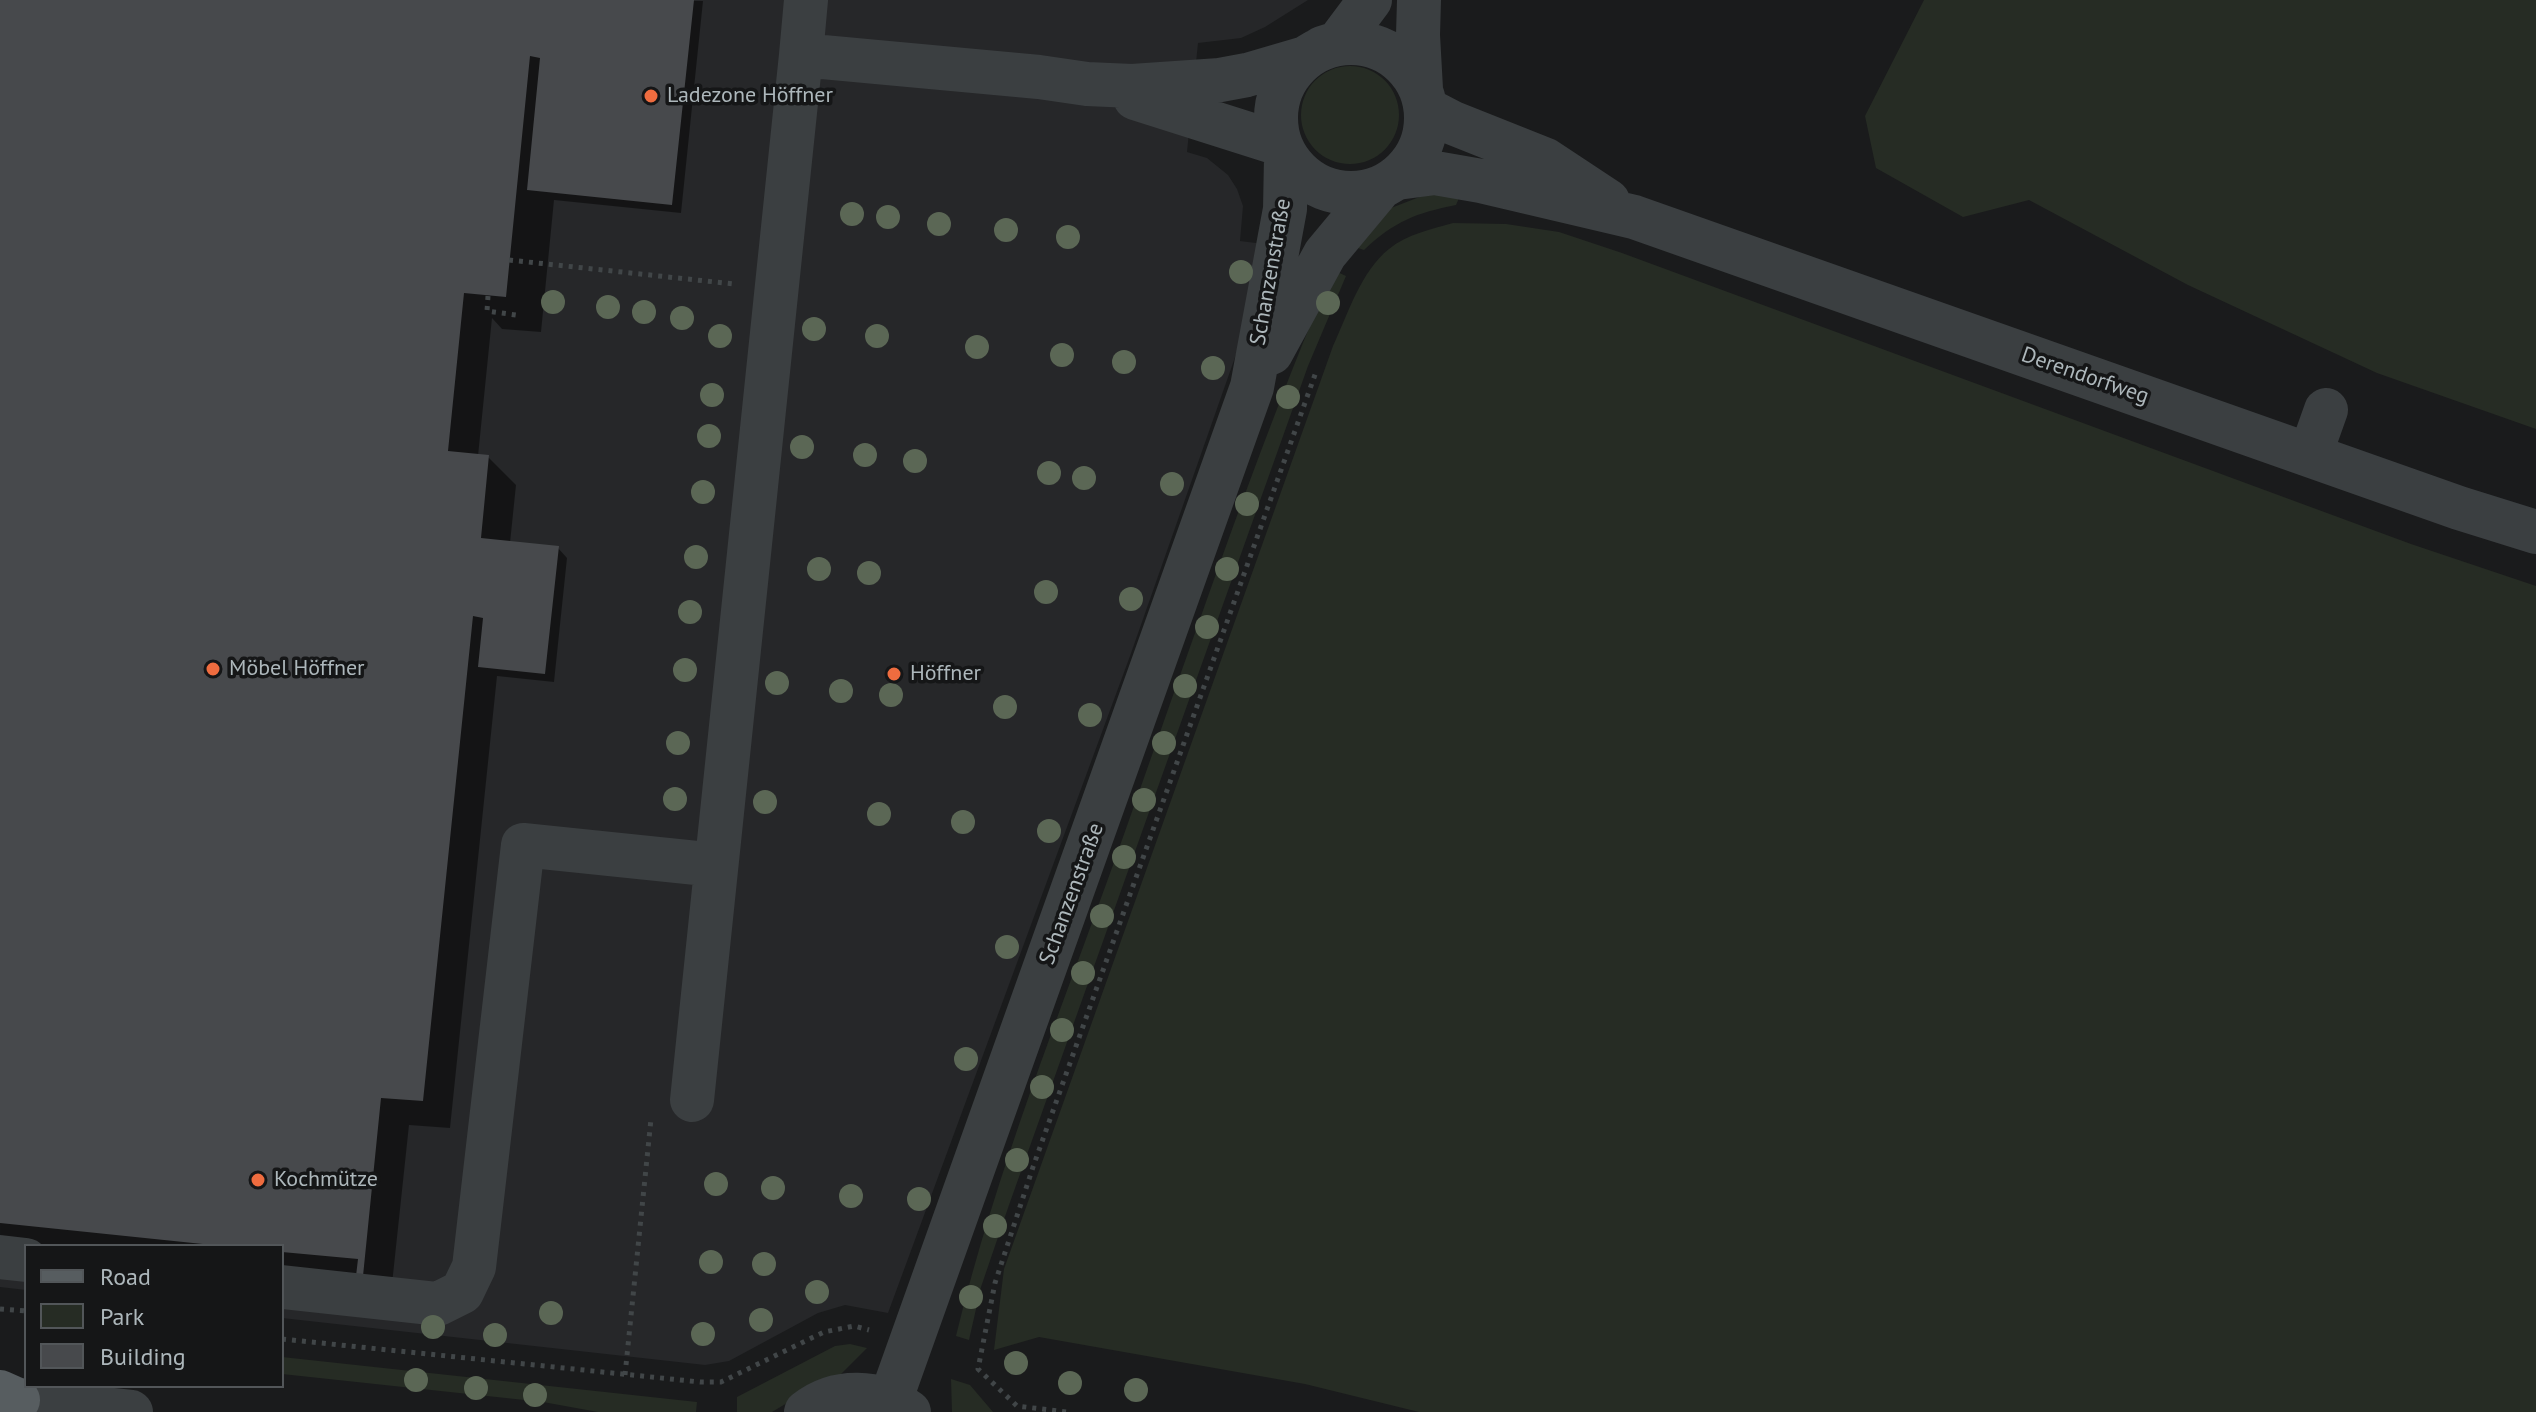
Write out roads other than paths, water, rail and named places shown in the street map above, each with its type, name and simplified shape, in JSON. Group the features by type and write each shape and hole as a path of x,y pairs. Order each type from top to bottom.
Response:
{"street":[{"path":"692,1100 806,0"},
{"name":"Schanzenstraße","path":"900,1406 1252,387 1285,209 1283,151 1276,116 1282,88 1291,72 1314,53 1338,43 1370,0"},
{"name":"Schanzenstraße","path":"1252,387 1325,254 1388,183 1411,164 1421,147 1426,128 1418,35 1419,0"},
{"path":"801,55 1132,86 1220,80 1247,75 1341,43 1361,43 1380,48 1397,58 1411,73 1424,99"},
{"path":"1087,84 1181,111 1283,151"},
{"name":"Derendorfweg","path":"1424,99 1453,123 1546,160 1634,217"},
{"name":"Schanzenstraße","path":"1283,151 1300,174 1338,193 1359,193 1388,183"},
{"name":"Derendorfweg","path":"1388,183 1435,173 1634,217 2536,532"},
{"path":"2310,455 2326,410"},
{"path":"284,1287 438,1304 462,1292 474,1267 523,845 716,865"},
{"path":"0,1257 24,1260"},
{"path":"806,1412 831,1398 850,1395 871,1395 900,1406"},
{"path":"6,1397 131,1412"}],"place":[{"name":"Ladezone Höffner","path":"651,96"},
{"name":"Möbel Höffner","path":"213,669"},
{"name":"Höffner","path":"894,674"},
{"name":"Kochmütze","path":"258,1180"}]}
